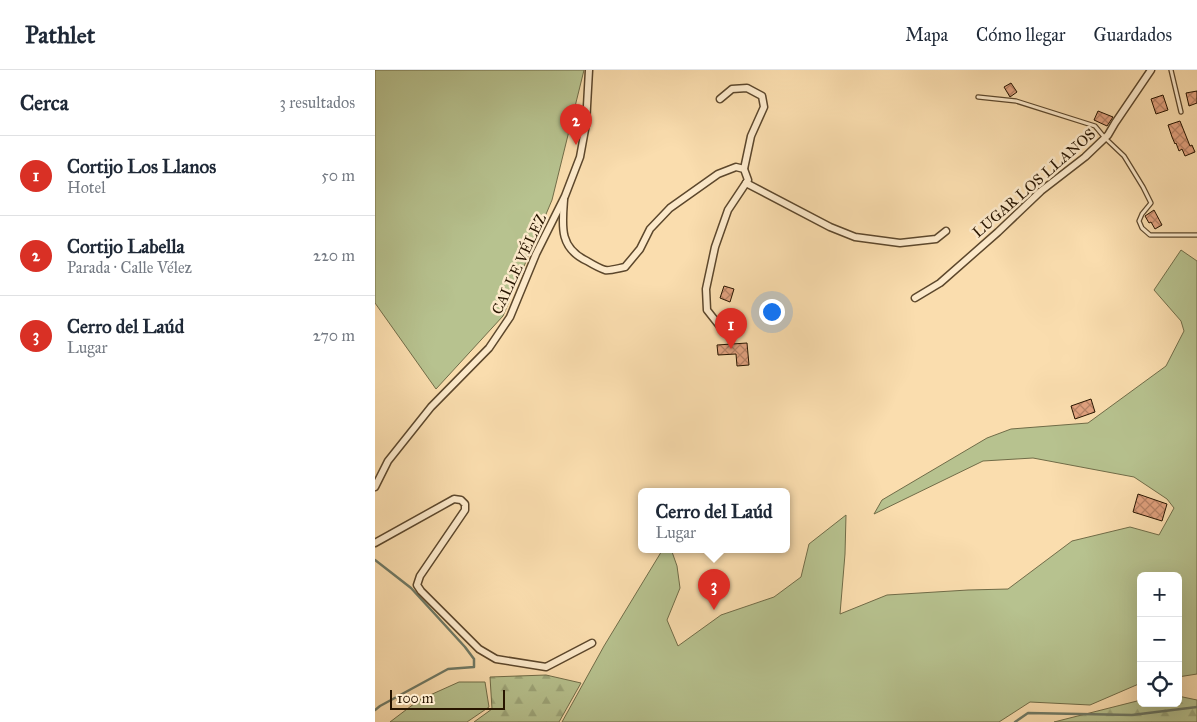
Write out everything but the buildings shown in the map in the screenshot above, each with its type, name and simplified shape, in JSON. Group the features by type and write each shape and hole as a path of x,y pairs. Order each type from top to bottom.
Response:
{"street":[{"name":"CALLE VÉLEZ","path":"375,487 388,460 425,414 489,348 510,317 565,196 580,157 586,124 589,70"},
{"name":"LUGAR LOS LLANOS","path":"915,298 940,284 1041,191 1085,157 1105,138 1151,70"},
{"path":"720,98 732,89 747,88 762,96 764,107 751,136 744,169 748,180 728,210 715,248 706,288 707,310 721,330"},
{"path":"565,196 562,225 572,251 578,257 606,270 615,269 625,267 640,249 650,229 670,208 718,174 736,167 744,169"},
{"path":"746,183 830,227 855,237 900,243 936,238 946,231"},
{"path":"375,542 454,499 461,500 465,504 465,510 420,576 417,585 421,591 479,649 496,659 546,667 592,644"}],"lane":[{"path":"1171,70 1181,112"},
{"path":"978,97 1016,101 1095,126 1124,156 1151,203 1139,221 1142,228 1150,235 1197,235"}],"green space":[{"path":"375,70 584,70 552,200 503,316 436,389 375,303"},
{"path":"1181,250 1197,261 1197,674 1182,676 1182,572 1137,572 1137,685 1090,705 1030,702 999,722 562,722 604,646 661,553 672,553 677,566 680,588 667,620 678,646 721,615 774,597 801,577 809,544 846,515 840,614 887,595 1008,589 1072,541 1130,527 1159,535 1174,508 1167,499 1134,477 1033,458 983,461 874,514 882,500 987,438 1011,429 1088,423 1166,366 1184,331 1181,321 1154,290"},
{"path":"546,675 581,683 559,722 474,722 492,709 490,677"},
{"path":"459,682 485,682 489,707 467,722 390,722 419,700"},
{"path":"1182,697 1197,700 1197,722 1054,722 1137,701 1137,707 1182,707"}],"waterway":[{"path":"375,560 411,588 474,659 474,667 448,669 375,710"},
{"path":"1015,722 1028,713 1132,715 1197,707"}],"place":[{"name":"Cortijo Labella","path":"576,145"},
{"name":"Cortijo Los Llanos","path":"731,349"},
{"name":"Cerro del Laúd","path":"714,610"}]}
